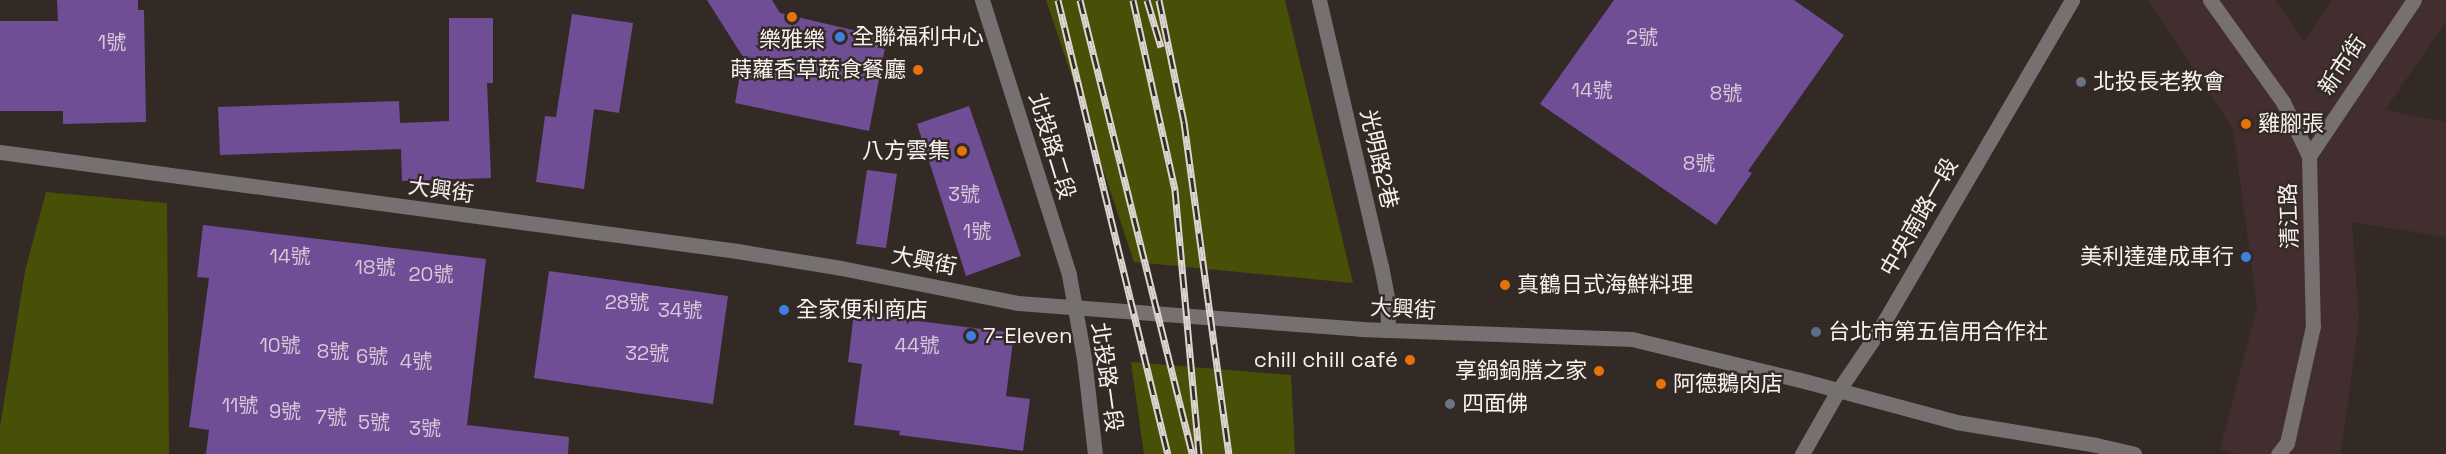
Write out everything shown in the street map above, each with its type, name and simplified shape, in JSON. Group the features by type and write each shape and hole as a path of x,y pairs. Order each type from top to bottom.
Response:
{"street":[{"name":"北投路二段","path":"982,0 1069,275 1075,306"},
{"name":"光明路2巷","path":"1319,0 1382,266 1387,298 1388,330"},
{"name":"中央南路一段","path":"1802,454 1838,391 1878,332 2072,0"},
{"name":"清江路","path":"2210,0 2283,102 2309,156 2313,326 2287,443 2278,454"},
{"name":"新市街","path":"2309,156 2414,0"},
{"name":"大興街","path":"0,152 737,251 841,268 1018,303 1388,330 1632,339 1956,422 2097,445 2134,454"},
{"name":"北投路一段","path":"1075,306 1084,358 1095,454"}],"shaded area":[{"path":"2148,0 2275,0 2304,41 2332,0 2446,0 2446,21 2385,110 2446,122 2446,237 2352,222 2359,319 2341,454 2237,454 2220,449 2257,307 2233,129"}],"green space":[{"path":"1046,0 1285,0 1353,283 1134,262"},
{"path":"46,192 167,203 169,454 0,454 0,427 25,271"},
{"path":"1131,362 1291,375 1295,454 1144,454"}],"building":[{"path":"57,0 138,0 138,10 144,10 146,122 63,124 63,111 0,111 0,21 58,21"},
{"path":"707,0 772,0 780,13 887,38 869,131 735,103 743,57"},
{"path":"1614,0 1794,0 1844,35 1748,171 1752,173 1716,225 1540,104"},
{"path":"572,14 633,23 619,113 594,109 584,189 536,182 545,116 556,117"},
{"path":"449,18 493,18 493,83 487,83 491,178 402,181 401,149 220,155 218,107 399,101 400,123 449,121"},
{"path":"969,106 1021,256 966,276 917,124"},
{"path":"867,170 897,174 886,248 856,244"},
{"path":"203,225 486,259 467,425 569,437 568,454 206,454 209,430 189,427 209,278 197,277"},
{"path":"549,271 728,296 713,404 534,378"},
{"path":"854,313 1014,333 1006,396 1030,399 1023,451 899,435 900,431 854,425 862,364 848,362"}],"railway":[{"path":"1058,0 1168,454"},
{"path":"1080,0 1192,454"},
{"path":"1133,0 1175,190 1199,454"},
{"path":"1147,0 1161,47"},
{"path":"1159,0 1184,122 1229,454"}],"place":[{"name":"樂雅樂","path":"792,17"},
{"name":"全聯福利中心","path":"840,37"},
{"name":"蒔蘿香草蔬食餐廳","path":"918,70"},
{"name":"北投長老教會","path":"2081,82"},
{"name":"雞腳張","path":"2246,124"},
{"name":"八方雲集","path":"962,151"},
{"name":"美利達建成車行","path":"2246,257"},
{"name":"真鶴日式海鮮料理","path":"1505,285"},
{"name":"全家便利商店","path":"784,310"},
{"name":"台北市第五信用合作社","path":"1816,332"},
{"name":"7-Eleven","path":"971,336"},
{"name":"chill chill café","path":"1410,360"},
{"name":"享鍋鍋膳之家","path":"1599,371"},
{"name":"阿德鵝肉店","path":"1661,384"},
{"name":"四面佛","path":"1450,404"}]}
